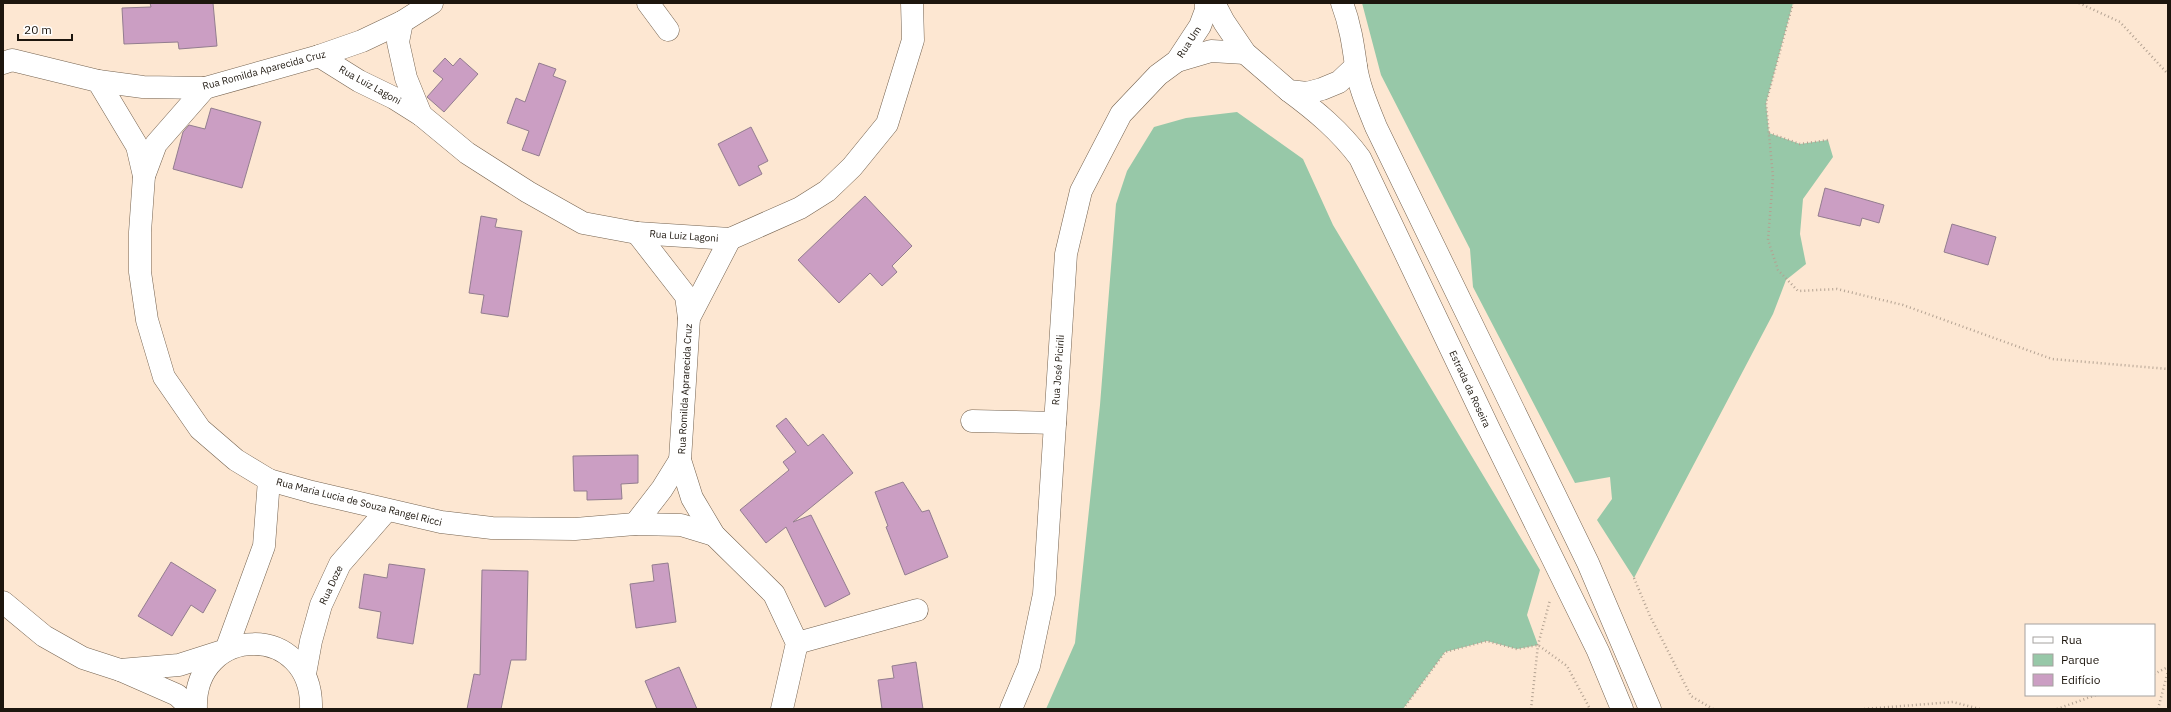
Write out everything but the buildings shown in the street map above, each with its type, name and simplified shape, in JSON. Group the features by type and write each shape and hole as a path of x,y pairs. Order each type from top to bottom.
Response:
{"street":[{"path":"402,22 432,3"},
{"path":"648,3 668,30"},
{"name":"Rua Luiz Lagoni","path":"319,56 359,81 394,98 421,115 467,153 528,192 583,223 637,233 730,239 800,208 828,191 852,167 887,124 913,40 912,3"},
{"name":"Rua Um","path":"1177,61 1200,26 1206,10 1206,3"},
{"name":"Estrada da Roseira","path":"1214,3 1224,22 1245,53 1344,137 1360,158 1598,651 1622,709"},
{"path":"1342,3 1354,44 1356,66 1364,97 1376,127 1588,563 1650,709"},
{"name":"Rua Romilda Aparecida Cruz","path":"3,63 12,60 98,81 143,87 205,88 319,56 362,41 402,22"},
{"name":"Rua Luiz Lagoni","path":"402,22 398,42 406,78 421,115"},
{"name":"Rua Um","path":"1177,61 1211,51 1245,53"},
{"name":"Rua José Picirili","path":"1011,709 1029,666 1044,594 1066,254 1081,191 1121,114 1158,76 1177,61"},
{"path":"1290,92 1307,93 1322,89 1339,82 1356,66"},
{"name":"Rua Maria Lucia de Souza Rangel Ricci","path":"98,81 137,146 144,176"},
{"name":"Rua Maria Lucia de Souza Rangel Ricci","path":"205,88 156,144 144,176 140,232 140,272 147,320 164,377 200,429 236,460 269,480 387,510 442,522 492,528 575,530 635,524 681,525 714,535"},
{"name":"Rua Romilda Aprarecida Cruz","path":"637,233 686,296 689,318 680,460 692,498 714,535 774,594 797,644"},
{"name":"Rua Romilda Aprarecida Cruz","path":"689,318 730,239"},
{"path":"972,421 1055,422"},
{"path":"635,524 662,489 680,460"},
{"path":"196,709 196,694 201,676 212,661 226,650 264,546 269,480"},
{"name":"Rua Doze","path":"309,692 311,641 321,605 340,564 387,510"},
{"path":"3,602 44,636 83,658 120,670 177,695 192,709"},
{"path":"782,709 797,644 917,610"},
{"path":"120,670 180,665 243,644 261,644 273,647 294,659 309,692 326,709"}],"path":[{"path":"1793,3 1766,103 1773,177 1768,240 1778,270 1798,291 1837,289 1902,305 2052,358 2168,369"},
{"path":"2079,3 2120,22 2168,74"},
{"path":"1769,133 1800,144 1828,140"},
{"path":"1531,709 1538,645 1559,570"},
{"path":"1634,578 1650,616 1691,696 1713,709"},
{"path":"1403,709 1445,652 1487,641 1517,649 1538,645 1568,666 1590,709"},
{"path":"2155,674 2168,667"},
{"path":"2158,709 2168,671"},
{"path":"2057,709 2093,696"},
{"path":"1864,709 1953,702 1980,709"}],"green space":[{"path":"1362,3 1793,3 1766,103 1769,133 1800,144 1828,140 1833,157 1803,199 1800,234 1806,264 1786,280 1773,314 1634,578 1597,520 1612,499 1610,477 1575,483 1473,287 1470,249 1381,75"},
{"path":"1237,112 1303,159 1333,225 1540,570 1527,615 1538,645 1517,649 1487,641 1445,652 1403,709 1046,709 1075,643 1100,405 1116,204 1127,171 1154,127 1186,118"}]}
